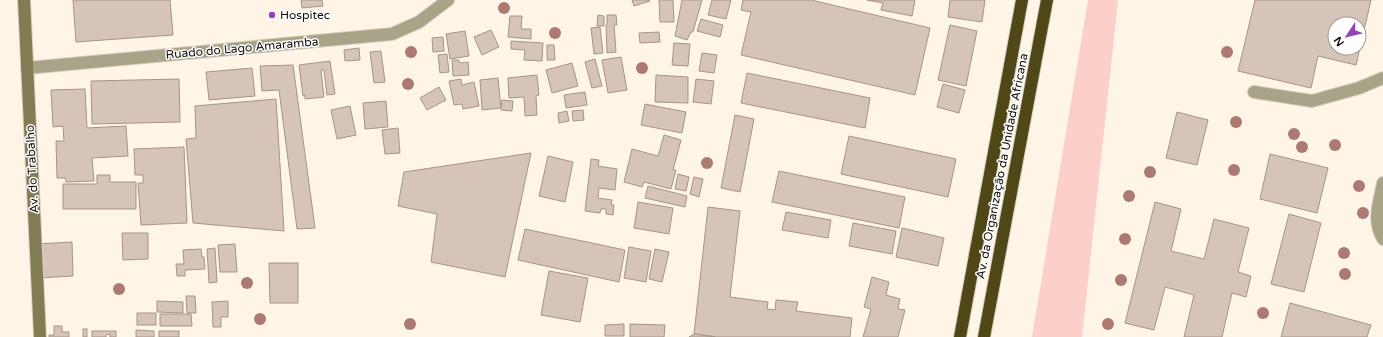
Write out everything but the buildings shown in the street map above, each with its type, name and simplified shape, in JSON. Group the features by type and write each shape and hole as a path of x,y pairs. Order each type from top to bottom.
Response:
{"highway":[{"name":"Av. da Organização da Unidade Africana","path":"960,337 1022,0"},
{"name":"Av. da Organização da Unidade Africana","path":"984,337 1047,0"}],"main road":[{"name":"Av. do Trabalho","path":"24,0 40,337"}],"lane":[{"name":"Ruado do Lago Amaramba","path":"27,68 392,34 419,22 448,0"},
{"path":"1254,92 1312,101 1359,88 1383,78"},
{"path":"1383,183 1376,219 1378,230 1383,239"}],"shaded area":[{"path":"1088,0 1118,0 1082,337 1032,337"}],"place":[{"name":"Hospitec","path":"272,15"}]}
